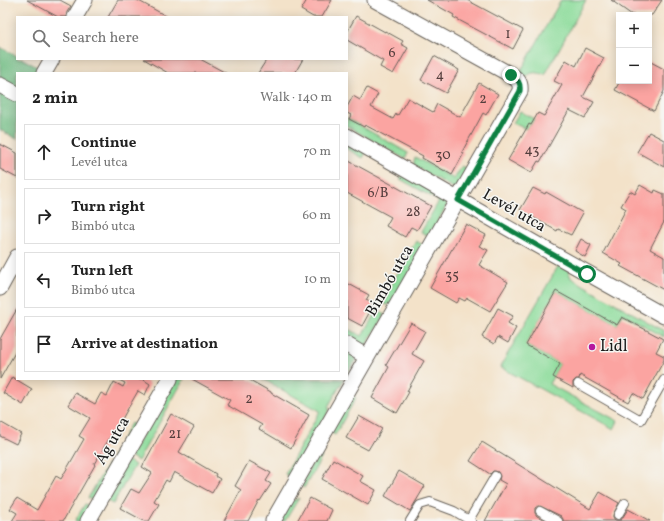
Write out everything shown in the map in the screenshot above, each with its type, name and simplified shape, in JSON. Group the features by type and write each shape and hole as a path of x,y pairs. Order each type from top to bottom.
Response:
{"street":[{"path":"76,16 85,0"},
{"name":"Bimbó utca","path":"273,521 520,91 520,85 516,79 375,0"},
{"path":"45,72 51,60"},
{"path":"0,85 16,93"},
{"name":"Levél utca","path":"348,137 587,274 664,316"},
{"path":"0,288 16,259"},
{"path":"348,346 367,357"},
{"name":"Ág utca","path":"88,521 169,380"}],"lane":[{"path":"578,384 641,420 664,380"},
{"path":"410,521 420,505 430,502 454,511 470,520 494,476"},
{"path":"618,515 625,503"},
{"path":"540,511 558,521"}],"green space":[{"path":"561,0 586,0 545,75 534,73 525,78 519,74"},
{"path":"0,47 16,55 16,60 25,60 46,72 16,72 16,138 0,130"},
{"path":"520,111 534,119 531,125 529,124 526,129 513,123"},
{"path":"348,119 408,153 405,159 348,127"},
{"path":"348,142 366,152 363,158 348,150"},
{"path":"415,157 454,179 462,166 466,168 467,173 459,187 453,188 414,166"},
{"path":"404,173 447,201 447,205 429,236 421,232 439,201 400,179"},
{"path":"416,241 425,246 392,304 387,305 381,302"},
{"path":"560,263 567,267 571,278 664,331 664,337 623,314 617,325 556,291 526,345 560,364 549,384 618,421 614,429 500,367"},
{"path":"377,310 384,313 384,317 366,345 359,344 348,338 348,329 362,336"},
{"path":"348,352 357,357 348,372"},
{"path":"174,380 183,380 138,461 130,456"},
{"path":"265,380 343,380 328,407 330,409 293,478 285,474 320,411"},
{"path":"351,395 356,398 335,435 330,432"},
{"path":"131,423 138,427 118,460 112,457"},
{"path":"318,454 322,457 304,488 300,485"},
{"path":"127,460 135,465 113,504 105,500"},
{"path":"108,464 114,468 95,501 88,498"},
{"path":"299,498 285,521 281,521 291,499 295,500"},
{"path":"85,504 91,507 83,521 75,521"}],"building":[{"path":"27,0 60,0 71,6 66,16 56,16"},
{"path":"118,0 137,0 166,16 109,16"},
{"path":"307,0 332,0 323,16 311,16 301,10"},
{"path":"427,0 467,0 523,30 513,49 453,17 454,15"},
{"path":"611,0 662,0 652,15 652,12 628,12"},
{"path":"356,16 403,41 401,44 408,48 393,74 380,67 383,61 348,41 348,30"},
{"path":"585,48 604,58 583,97 594,102 585,118 569,110 540,162 538,161 531,173 508,160 529,124 531,125 538,113 544,116 562,85 554,81 566,60 576,66"},
{"path":"434,56 459,70 446,93 421,80"},
{"path":"146,60 202,60 224,72 166,72"},
{"path":"266,60 302,60 296,72 259,72"},
{"path":"652,63 664,69 664,91 654,111 615,90 618,84 652,84"},
{"path":"479,83 498,94 486,115 483,113 462,152 464,153 452,175 422,158 423,156 365,125 364,127 349,119 351,115 348,114 348,105 353,96 360,100 367,88 378,94 371,107 393,119 396,114 398,115 408,98 433,112 437,104 460,117"},
{"path":"649,132 664,140 664,167 637,152"},
{"path":"0,144 16,152 16,177 0,169"},
{"path":"348,161 431,206 417,230 411,227 405,237 386,226 391,217 348,194"},
{"path":"640,185 654,193 655,190 664,194 664,222 650,249 664,257 664,290 620,266 622,264 603,253 626,209 621,206 630,191 635,194"},
{"path":"533,188 545,194 546,192 583,213 571,235 558,229 557,231 520,210"},
{"path":"466,224 486,235 479,246 488,250 479,265 508,282 490,311 467,298 465,301 459,298 456,303 430,288"},
{"path":"581,239 591,245 585,257 575,251"},
{"path":"348,284 369,295 366,300 374,304 362,326 348,319"},
{"name":"Lidl","path":"556,291 617,325 622,317 663,339 656,352 664,356 664,360 643,399 633,393 628,402 580,375 579,379 576,379 573,382 573,388 553,377 560,364 526,345"},
{"path":"498,308 513,316 508,323 516,328 508,343 498,337 494,344 482,337"},
{"path":"16,311 16,351 0,379 0,339"},
{"path":"411,323 425,331 412,354 424,361 407,391 409,392 397,413 372,398 389,367 386,365"},
{"path":"12,377 32,389 23,405 3,393"},
{"path":"119,380 144,380 150,384 145,395 138,391 94,464 95,465 63,521 12,521 17,513 10,509 17,498 37,510 56,476 61,479 84,439 79,436 90,418 68,405 75,393 95,404 101,393 107,396 114,382 123,387 125,383"},
{"path":"194,380 250,380 309,415 291,448 259,429 262,425 227,405 230,400"},
{"path":"171,414 194,427 179,452 216,474 215,476 220,479 212,493 174,472 169,482 166,480 154,501 159,504 149,521 144,521 120,508 131,489 139,493 152,473 142,467"},
{"path":"359,416 382,429 368,450 346,438"},
{"path":"0,422 21,434 16,444 0,436"},
{"path":"482,442 590,509 600,492 619,503 613,515 615,520 621,520 628,509 650,521 563,521 561,516 538,506 535,508 535,513 537,516 547,521 485,521 506,484 499,480 500,476 498,472 493,471 490,474 470,461"},
{"path":"333,459 363,476 360,481 376,490 368,505 322,479"},
{"path":"249,461 271,473 266,481 271,484 260,501 259,500 248,521 224,521 241,490 235,486"},
{"path":"399,471 425,486 410,511 385,496"},
{"path":"310,498 332,510 327,521 297,521"}],"place":[{"name":"Lidl","path":"592,347"}],"route":[{"path":"511,75 520,85 520,91 458,200 587,274"}]}
